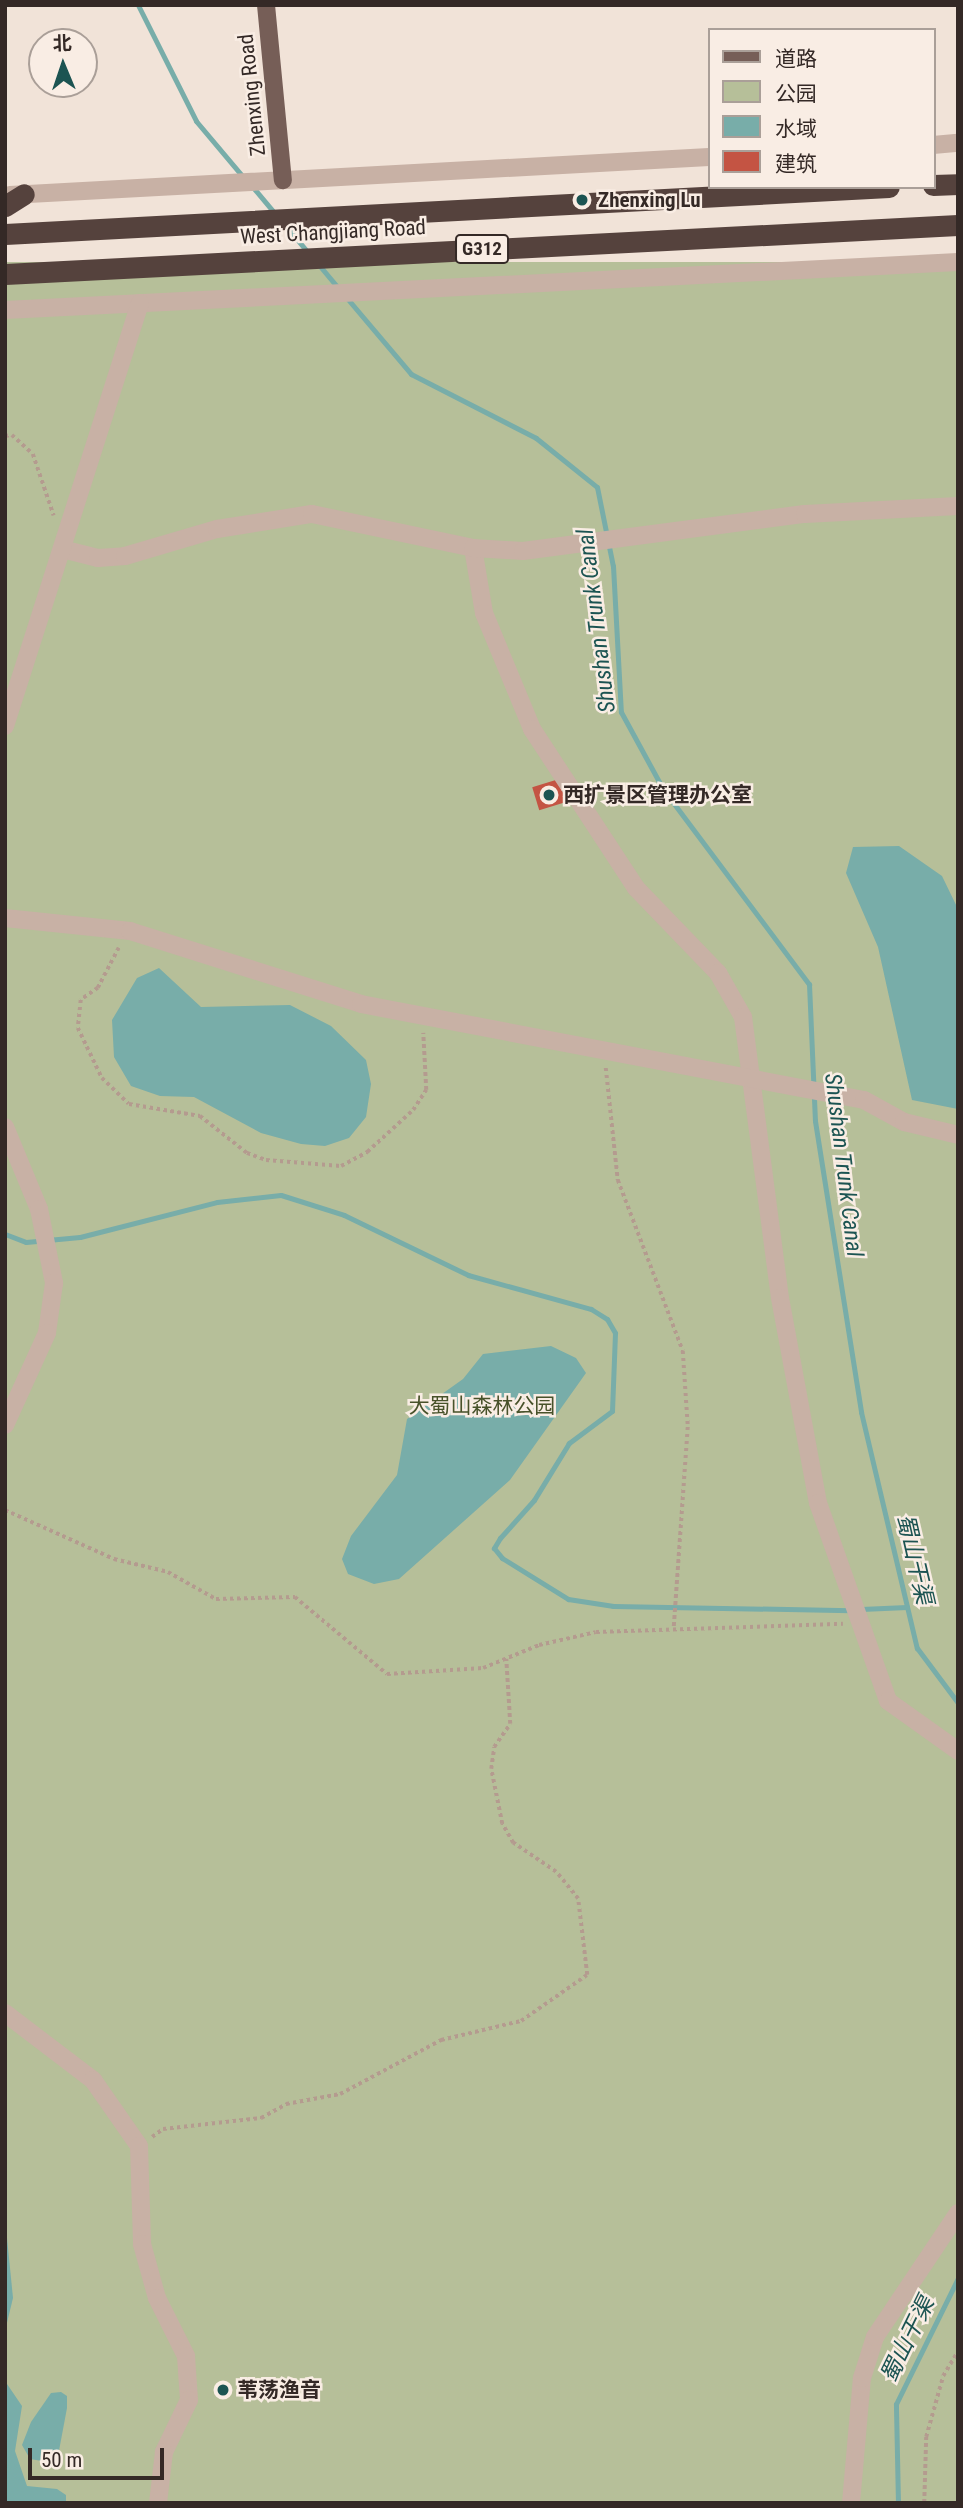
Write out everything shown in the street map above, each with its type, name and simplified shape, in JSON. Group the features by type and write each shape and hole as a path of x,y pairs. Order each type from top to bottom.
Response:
{"highway":[{"path":"935,185 958,184"},
{"name":"West Changjiang Road","path":"5,234 851,189"},
{"path":"5,206 15,194"},
{"name":"West Changjiang Road","path":"5,274 958,225"}],"main road":[{"name":"Zhenxing Road","path":"266,5 283,180"}],"street":[{"path":"935,145 958,143"},
{"path":"15,194 708,157"},
{"path":"5,310 958,262"},
{"path":"5,726 140,303"},
{"path":"64,542 98,558 125,556 217,529 312,514 473,548 523,551 805,514 958,506"},
{"path":"473,548 484,613 532,729 635,888 732,993 751,1051 780,1298 818,1503 888,1700 958,1751"},
{"path":"5,918 130,931 266,977 422,1016 756,1082 864,1100 904,1122 958,1135"},
{"path":"5,1127 46,1240 54,1283 47,1333 5,1425"},
{"path":"5,2013 93,2080 139,2146 142,2244 157,2298 186,2356 189,2400 164,2452 158,2503"},
{"path":"851,2503 862,2378 875,2337 958,2213"}],"path":[{"path":"5,436 12,435 33,454 49,507 64,542"},
{"path":"130,931 99,988 81,1000 78,1028 102,1078 129,1104 200,1116 247,1153 266,1160 341,1166 367,1152 413,1110 426,1090 422,1016"},
{"path":"605,1052 618,1180 683,1351 688,1427 674,1629"},
{"path":"5,1510 114,1559 168,1572 216,1599 295,1597 387,1674 483,1668 506,1658 596,1632 674,1629 856,1614"},
{"path":"139,2146 163,2129 261,2118 286,2104 340,2094 441,2040 521,2021 587,1975 578,1899 556,1872 513,1843 502,1824 491,1769 494,1746 510,1724 506,1658"},
{"path":"923,2503 926,2437 943,2376 958,2351"}],"green space":[{"name":"大蜀山森林公园","path":"5,262 958,262 958,2503 5,2503"}],"water":[{"path":"899,846 942,876 958,909 958,1109 912,1100 878,947 846,873 853,847"},
{"path":"159,968 201,1007 290,1005 331,1026 366,1060 371,1084 366,1117 349,1138 325,1146 301,1144 261,1133 194,1097 160,1096 131,1086 114,1057 112,1020 137,978"},
{"path":"551,1346 576,1358 586,1373 510,1480 399,1579 374,1584 348,1574 342,1559 351,1536 397,1475 407,1419 463,1379 483,1354"},
{"path":"5,2218 13,2298 5,2331"},
{"path":"5,2381 22,2406 15,2451 27,2486 57,2489 66,2495 66,2503 5,2503"},
{"path":"61,2392 67,2396 67,2408 58,2456 54,2463 30,2459 22,2445 31,2422 51,2393"}],"building":[{"name":"西扩景区管理办公室","path":"559,779 566,802 539,810 532,787"}],"waterway":[{"name":"Shushan Trunk Canal","path":"138,5 196,121 244,178"},
{"name":"Shushan Trunk Canal","path":"251,185 276,215"},
{"name":"Shushan Trunk Canal","path":"285,225 308,252"},
{"name":"Shushan Trunk Canal","path":"319,265 340,290"},
{"name":"Shushan Trunk Canal","path":"346,297 411,374 536,438 597,487 613,566 621,712 663,789 809,984 815,1121 861,1412 917,1648 958,1703"},
{"path":"5,1234 26,1242 80,1237 217,1202 281,1195 344,1215 468,1275 591,1309 607,1319 615,1333 612,1411 569,1443 534,1500 494,1548 502,1558 568,1599 613,1606 851,1610"},
{"path":"861,1609 907,1607"},
{"name":"蜀山干渠","path":"898,2503 896,2404 958,2278"}],"place":[{"name":"Zhenxing Lu","path":"582,200"},
{"name":"西扩景区管理办公室","path":"549,795"},
{"name":"苇荡渔音","path":"223,2390"}]}
